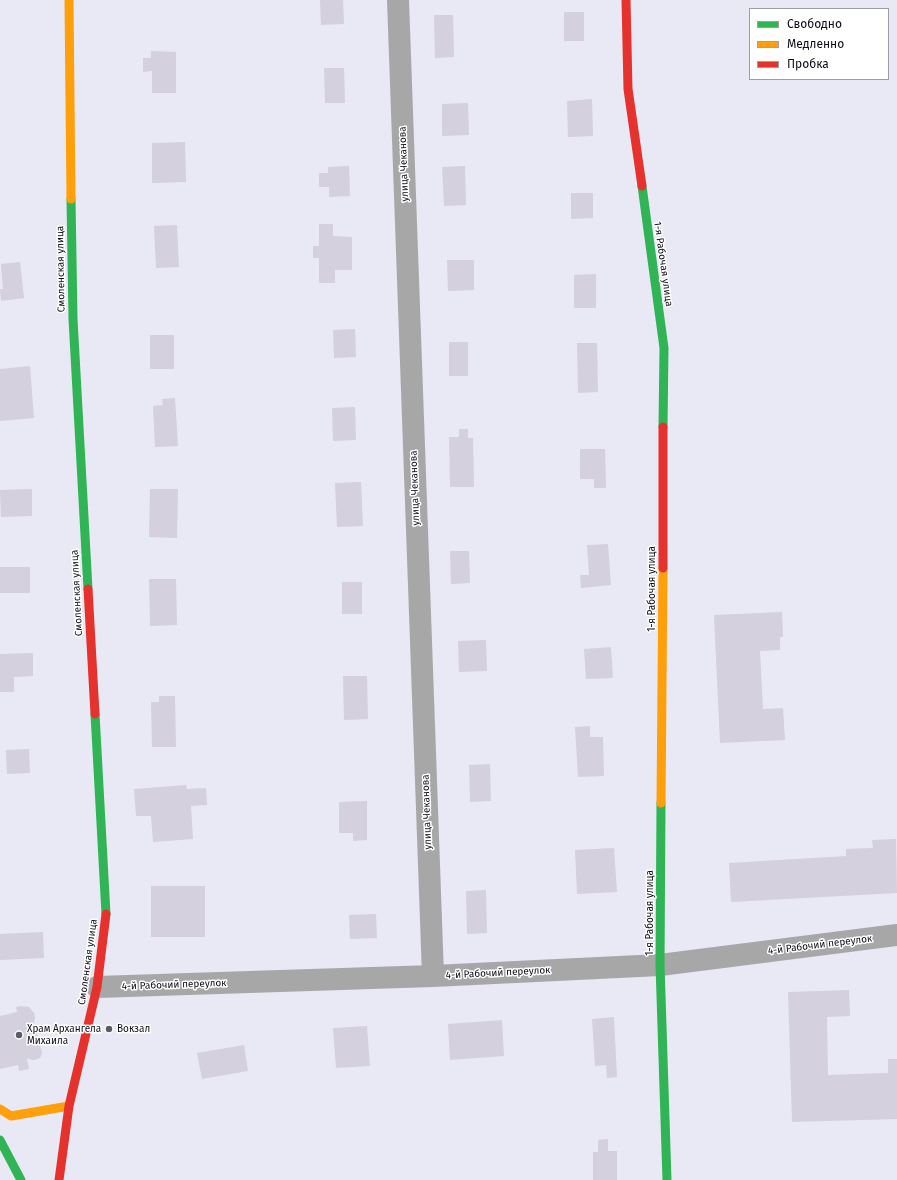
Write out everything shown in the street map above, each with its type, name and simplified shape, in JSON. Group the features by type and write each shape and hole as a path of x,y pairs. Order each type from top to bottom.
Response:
{"street":[{"name":"Смоленская улица","path":"59,1180 69,1106 97,987 106,918 73,319 68,0"},
{"name":"улица Чеканова","path":"398,0 433,976"},
{"name":"1-я Рабочая улица","path":"626,0 628,89 664,348 660,965 667,1180"},
{"name":"4-й Рабочий переулок","path":"97,987 433,976 660,965 897,936"},
{"path":"0,1109 11,1116 69,1106"},
{"path":"0,1140 22,1180"}],"building":[{"path":"320,0 343,0 344,24 321,25"},
{"path":"564,12 584,12 584,41 564,41"},
{"path":"434,15 453,15 454,57 435,58"},
{"path":"151,51 176,52 176,93 152,93 152,71 143,72 143,58 151,58"},
{"path":"324,68 344,68 345,103 325,103"},
{"path":"592,99 593,136 568,137 567,101"},
{"path":"468,103 469,135 442,136 442,104"},
{"path":"185,142 186,182 152,183 152,143"},
{"path":"349,166 350,196 329,197 329,187 319,187 319,173 328,173 328,167"},
{"path":"465,166 466,205 444,206 442,167"},
{"path":"571,193 593,193 593,218 571,219"},
{"path":"319,224 333,224 333,236 352,237 352,270 335,270 335,283 319,283 319,258 313,258 313,246 319,246"},
{"path":"177,225 179,267 156,268 154,226"},
{"path":"447,260 474,260 474,290 448,291"},
{"path":"20,262 24,298 1,301 0,289 3,289 1,264"},
{"path":"596,274 596,308 574,308 574,275"},
{"path":"355,329 356,357 334,358 333,330"},
{"path":"150,335 174,335 174,369 150,369"},
{"path":"449,342 468,342 468,376 449,376"},
{"path":"577,343 597,343 598,392 578,393"},
{"path":"30,366 34,418 0,421 0,369"},
{"path":"175,398 178,446 155,447 153,406 163,405 162,399"},
{"path":"355,407 356,440 333,441 332,408"},
{"path":"459,429 468,429 468,438 473,438 474,487 450,487 449,437 459,437"},
{"path":"580,449 605,449 606,488 594,488 594,479 580,479"},
{"path":"361,482 363,526 337,527 335,483"},
{"path":"32,489 32,516 1,517 0,490"},
{"path":"150,489 178,489 177,538 149,537"},
{"path":"608,544 611,585 581,588 580,575 589,575 587,545"},
{"path":"450,551 469,551 470,583 451,584"},
{"path":"0,567 30,567 30,593 0,593"},
{"path":"149,579 176,579 177,625 150,626"},
{"path":"342,582 362,582 362,614 342,614"},
{"path":"782,612 783,637 780,637 780,650 760,651 763,709 783,708 785,740 720,743 714,615"},
{"path":"486,640 487,671 459,672 458,641"},
{"path":"611,647 613,678 586,679 584,649"},
{"path":"33,653 33,676 14,677 14,692 0,692 0,654"},
{"path":"343,676 367,676 368,719 344,720"},
{"path":"159,696 175,696 176,747 152,747 151,702 159,702"},
{"path":"590,726 590,737 603,737 604,776 578,777 575,727"},
{"path":"29,749 30,773 7,774 6,750"},
{"path":"490,764 491,801 470,802 469,765"},
{"path":"186,785 187,789 206,788 207,805 191,806 193,839 153,842 151,816 136,816 134,789"},
{"path":"367,801 367,840 353,841 353,833 339,833 339,802"},
{"path":"896,839 897,893 731,902 729,863 846,856 846,849 873,848 872,840"},
{"path":"614,848 617,892 577,894 575,850"},
{"path":"151,886 205,886 205,937 151,937"},
{"path":"486,890 487,933 467,934 466,891"},
{"path":"376,914 377,938 350,939 349,915"},
{"path":"43,932 44,958 0,960 0,934"},
{"path":"849,990 850,1016 827,1017 828,1075 888,1073 888,1059 897,1059 897,1119 792,1122 788,992"},
{"name":"Храм Архангела Михаила","path":"16,1007 29,1007 34,1013 34,1022 42,1053 41,1056 35,1060 27,1058 29,1069 19,1071 18,1065 0,1069 0,1016 17,1012"},
{"path":"614,1017 617,1077 607,1078 606,1065 595,1066 592,1019"},
{"path":"502,1020 504,1056 450,1060 448,1024"},
{"path":"367,1026 370,1066 336,1068 333,1028"},
{"path":"244,1045 248,1071 202,1079 197,1053"},
{"path":"608,1139 608,1151 617,1151 617,1180 593,1180 593,1152 598,1152 598,1140"}],"traffic: fast":[{"path":"642,186 664,348 663,427"},
{"path":"71,199 73,319 88,589"},
{"path":"95,714 106,914"},
{"path":"661,803 660,965 667,1180"},
{"path":"0,1140 21,1180"}],"traffic: slow":[{"path":"69,0 71,199"},
{"path":"661,803 663,568"},
{"path":"0,1109 11,1116 69,1106"}],"traffic: jam":[{"path":"626,0 628,89 642,186"},
{"path":"663,427 663,568"},
{"path":"88,589 95,714"},
{"path":"59,1180 69,1106 97,987 106,914"}],"place":[{"name":"Вокзал","path":"109,1029"},
{"name":"Храм Архангела Михаила","path":"19,1035"}]}
